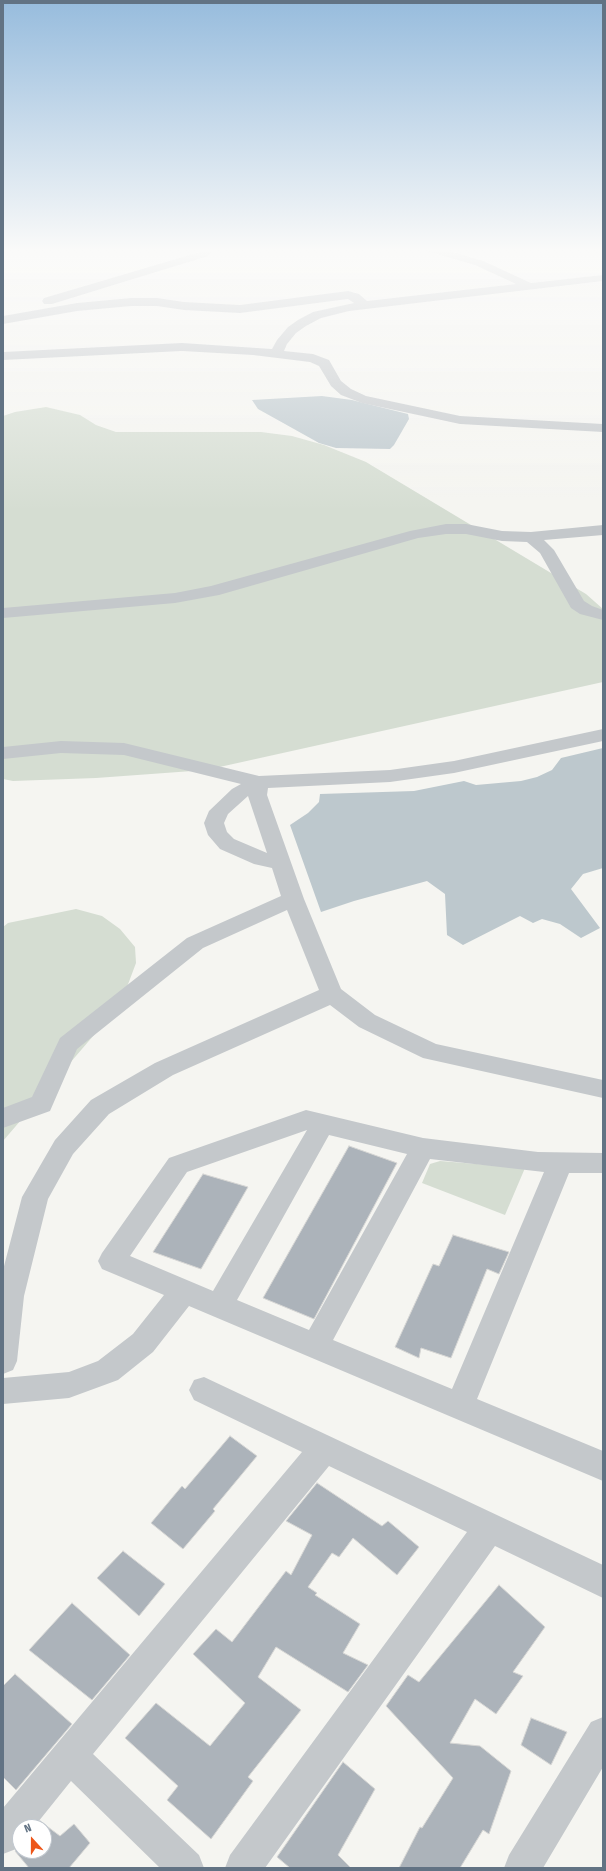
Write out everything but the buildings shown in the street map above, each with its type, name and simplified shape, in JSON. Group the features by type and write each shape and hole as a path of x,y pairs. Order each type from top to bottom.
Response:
{"street":[{"path":"276,354 286,336"},
{"path":"3,356 182,347 219,348 313,358 324,363 336,383 346,392 362,399 460,420 603,428"},
{"path":"3,348 22,356"},
{"path":"3,614 175,598 213,591 416,534 466,529 502,536 531,537 603,530"},
{"path":"531,537 546,550 577,604 586,610 603,615"},
{"path":"3,753 61,747 124,749 259,782 390,776 447,768 603,735"},
{"path":"259,782 257,795 293,899 332,994 367,1021 430,1052 603,1089"},
{"path":"259,782 239,793 219,811 214,823 218,835 227,844 261,859 281,864"},
{"path":"3,1118 41,1104 68,1044 189,947 293,899"},
{"path":"3,1361 10,1296 35,1197 64,1147 100,1107 164,1069 332,994"},
{"path":"603,1163 538,1162 423,1148 306,1120 178,1165 112,1261 603,1466"},
{"path":"219,1306 323,1124"},
{"path":"315,1346 423,1148"},
{"path":"459,1406 562,1162"},
{"path":"3,1391 69,1385 108,1371 143,1343 184,1292"},
{"path":"204,1390 603,1582"},
{"path":"3,1836 325,1448"},
{"path":"243,1868 489,1528"},
{"path":"522,1868 603,1734"},
{"path":"70,1756 186,1868"}],"shaded area":[{"path":"322,396 352,400 408,414 409,419 394,445 390,449 336,448 319,443 258,409 252,400"},
{"path":"46,407 80,415 96,425 116,432 261,432 292,436 324,445 366,462 586,594 603,609 603,682 206,770 96,778 13,781 3,779 3,416 15,412"},
{"path":"603,748 603,868 583,874 571,889 600,928 581,938 560,924 542,919 533,923 520,916 463,945 447,935 445,894 427,881 354,901 321,912 290,825 308,813 319,802 320,794 414,791 464,781 476,785 521,781 537,777 552,770 561,758"},
{"path":"76,909 102,916 120,929 135,947 136,963 124,995 100,1028 3,1141 3,927 8,923"},
{"path":"440,1161 525,1168 505,1215 422,1183 430,1164"}]}
